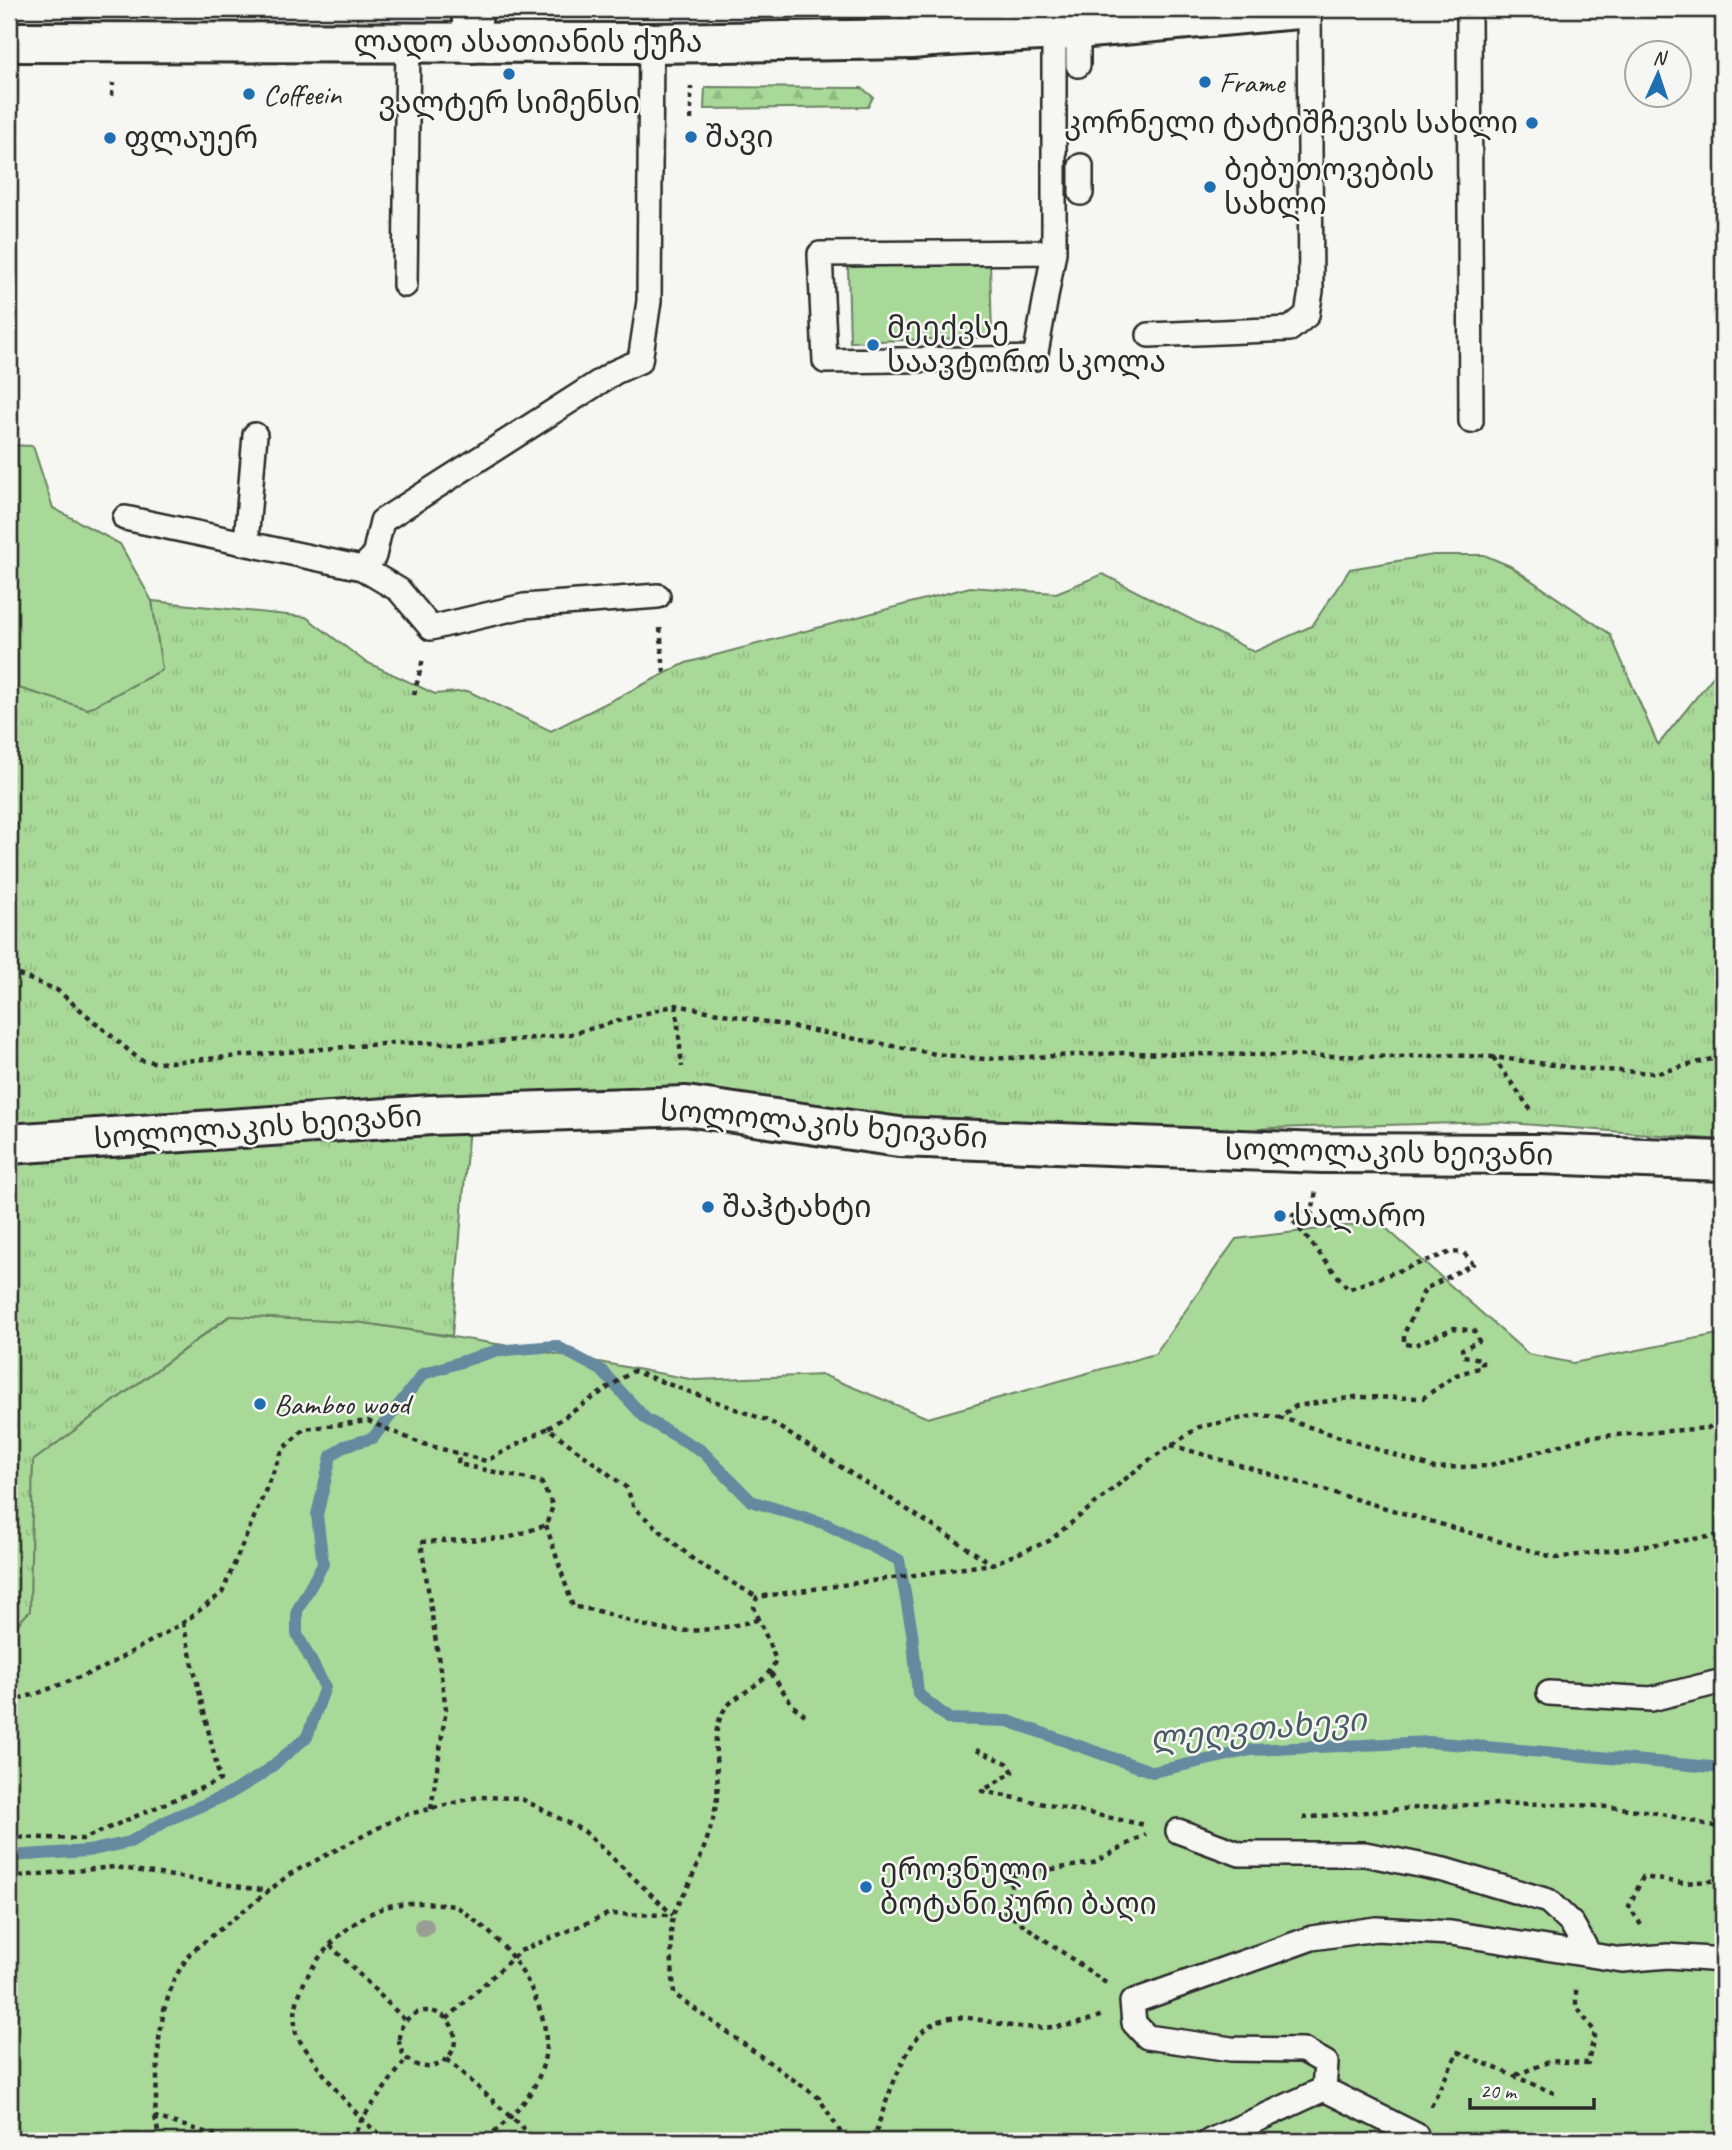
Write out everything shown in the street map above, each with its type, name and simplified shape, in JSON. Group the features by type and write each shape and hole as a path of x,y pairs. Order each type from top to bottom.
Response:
{"street":[{"name":"ლადო ასათიანის ქუჩა","path":"9,42 408,42 472,26 651,43 930,23 1070,42 1298,9"},
{"name":"სოლოლაკის ხეივანი","path":"9,1144 431,1115 686,1106 912,1137 1309,1152 1540,1154 1723,1161"}],"lane":[{"path":"1149,335 1290,329 1307,315 1311,292 1309,9"},
{"path":"1469,9 1471,421"},
{"path":"405,285 408,42"},
{"path":"1054,252 820,254 825,361 1035,358 1054,252 1070,42"},
{"path":"362,568 374,556 382,521 615,372 640,360 649,301 651,43"},
{"path":"1081,166 1081,193"},
{"path":"246,543 256,435"},
{"path":"125,518 362,568 399,590 431,628 524,606 658,596"},
{"path":"1549,1693 1651,1699 1723,1681"},
{"path":"1168,1829 1240,1854 1366,1854 1444,1870 1548,1901 1572,1924 1589,1954"},
{"path":"1324,2089 1326,2063 1303,2050 1231,2049 1147,2037 1134,2024 1132,2002 1312,1938 1376,1929 1451,1933 1622,1960 1668,1956 1723,1960"},
{"path":"1324,2089 1416,2136"},
{"path":"1210,2141 1324,2089"}],"path":[{"path":"691,87 691,120"},
{"path":"658,596 664,673"},
{"path":"9,971 57,990 140,1060 159,1063 392,1043 487,1043 571,1034 676,1005 936,1054 985,1059 1123,1053 1493,1057 1584,1069 1658,1073 1723,1056"},
{"path":"676,1005 686,1106"},
{"path":"1493,1057 1542,1124"},
{"path":"1279,1417 1296,1406 1354,1397 1423,1398 1456,1375 1482,1367 1482,1359 1463,1356 1462,1349 1479,1341 1475,1331 1454,1328 1415,1345 1404,1345 1404,1334 1425,1289 1474,1264 1464,1253 1451,1252 1348,1289 1291,1218 1296,1210"},
{"path":"9,1701 36,1694 103,1668 183,1623 222,1593 283,1449 304,1429 368,1421 420,1443 486,1461 548,1428 633,1371 771,1422 992,1564"},
{"path":"548,1428 627,1488 634,1508 695,1561 757,1597 992,1564 1049,1541 1170,1445 1199,1427 1235,1418 1258,1415 1279,1417 1434,1468 1487,1465 1589,1437 1708,1428 1723,1418"},
{"path":"1170,1445 1556,1558 1723,1535"},
{"path":"459,1453 458,1464 541,1482 553,1506 545,1525 573,1607 590,1608 668,1630 740,1625 760,1619"},
{"path":"431,1809 446,1709 421,1542 508,1538 545,1525"},
{"path":"757,1597 754,1607 776,1660 771,1673 758,1686 738,1697 721,1716 717,1745 717,1797 709,1832 689,1885 673,1914 674,1994 818,2098 846,2141"},
{"path":"9,1837 83,1839 220,1780 183,1623"},
{"path":"771,1673 793,1706 805,1715"},
{"path":"976,1750 1007,1763 1013,1772 982,1791 1168,1829"},
{"path":"160,2141 155,2117 159,2039 174,1979 190,1953 290,1874 401,1816 478,1797 520,1798 584,1831 673,1914"},
{"path":"1301,1818 1424,1806 1512,1804 1645,1811 1723,1828"},
{"path":"1132,2002 1004,1911 1013,1875 1093,1863 1168,1829"},
{"path":"9,1877 115,1867 268,1891"},
{"path":"1646,1933 1629,1906 1643,1877 1683,1883 1723,1880"},
{"path":"387,2141 361,2120 331,2086 296,2034 296,2004 310,1967 330,1945 370,1914 399,1904 455,1906 494,1935 513,1955 538,2006 548,2035 545,2064 528,2097 510,2119 482,2141"},
{"path":"447,2019 513,1955 608,1914 673,1914"},
{"path":"330,1945 406,2021"},
{"path":"1515,2075 1551,2061 1588,2063 1595,2032 1576,2006 1576,1973"},
{"path":"873,2141 904,2059 928,2026 954,2016 1023,2027 1079,2025 1132,2002"},
{"path":"434,2011 447,2019 454,2032 454,2046 447,2059 434,2066 420,2066 407,2058 400,2047 400,2033 406,2021 419,2012 434,2011"},
{"path":"1416,2136 1458,2052 1556,2094"},
{"path":"338,2141 352,2141 361,2120 407,2058"},
{"path":"447,2059 537,2141"},
{"path":"155,2117 235,2141"}],"green space":[{"path":"705,87 862,88 873,97 868,107 704,109"},
{"path":"990,263 992,337 850,342 848,267"},
{"path":"9,445 33,446 53,508 120,544 152,601 162,670 88,709 9,685"},
{"path":"1433,555 1484,555 1510,566 1610,634 1658,745 1723,664 1723,1140 1498,1122 1270,1128 1111,1146 470,1113 452,1336 363,1323 229,1316 33,1461 30,1611 9,1633 9,685 88,709 162,670 152,601 306,617 364,661 435,694 468,691 551,731 686,663 970,587 1056,593 1103,574 1254,652 1312,626 1350,569"},
{"name":"ეროვნული ბოტანიკური ბაღი","path":"1379,1222 1528,1354 1573,1363 1723,1333 1723,2141 9,2141 9,1633 30,1611 33,1461 230,1316 363,1323 529,1349 695,1380 823,1375 928,1418 1155,1354 1236,1239"}],"waterway":[{"name":"ლეღვთახევი","path":"9,1856 88,1851 130,1842 170,1819 229,1794 264,1773 307,1737 325,1687 297,1634 297,1611 323,1564 317,1515 331,1456 344,1446 373,1438 423,1374 495,1351 556,1346 601,1370 646,1419 702,1451 751,1501 826,1524 899,1560 912,1632 918,1694 949,1719 1008,1721 1153,1772 1251,1750 1430,1742 1723,1768"}],"place":[{"name":"ვალტერ სიმენსი","path":"509,74"},
{"name":"Frame","path":"1205,82"},
{"name":"Coffeein","path":"249,94"},
{"name":"კორნელი ტატიშჩევის სახლი","path":"1532,123"},
{"name":"შავი","path":"691,137"},
{"name":"ფლაუერ","path":"110,138"},
{"name":"ბებუთოვების სახლი","path":"1210,187"},
{"name":"მეექვსე საავტორო სკოლა","path":"873,345"},
{"name":"შაჰტახტი","path":"708,1207"},
{"name":"სალარო","path":"1280,1216"},
{"name":"Bamboo wood","path":"260,1404"},
{"name":"ეროვნული ბოტანიკური ბაღი","path":"866,1887"}]}
